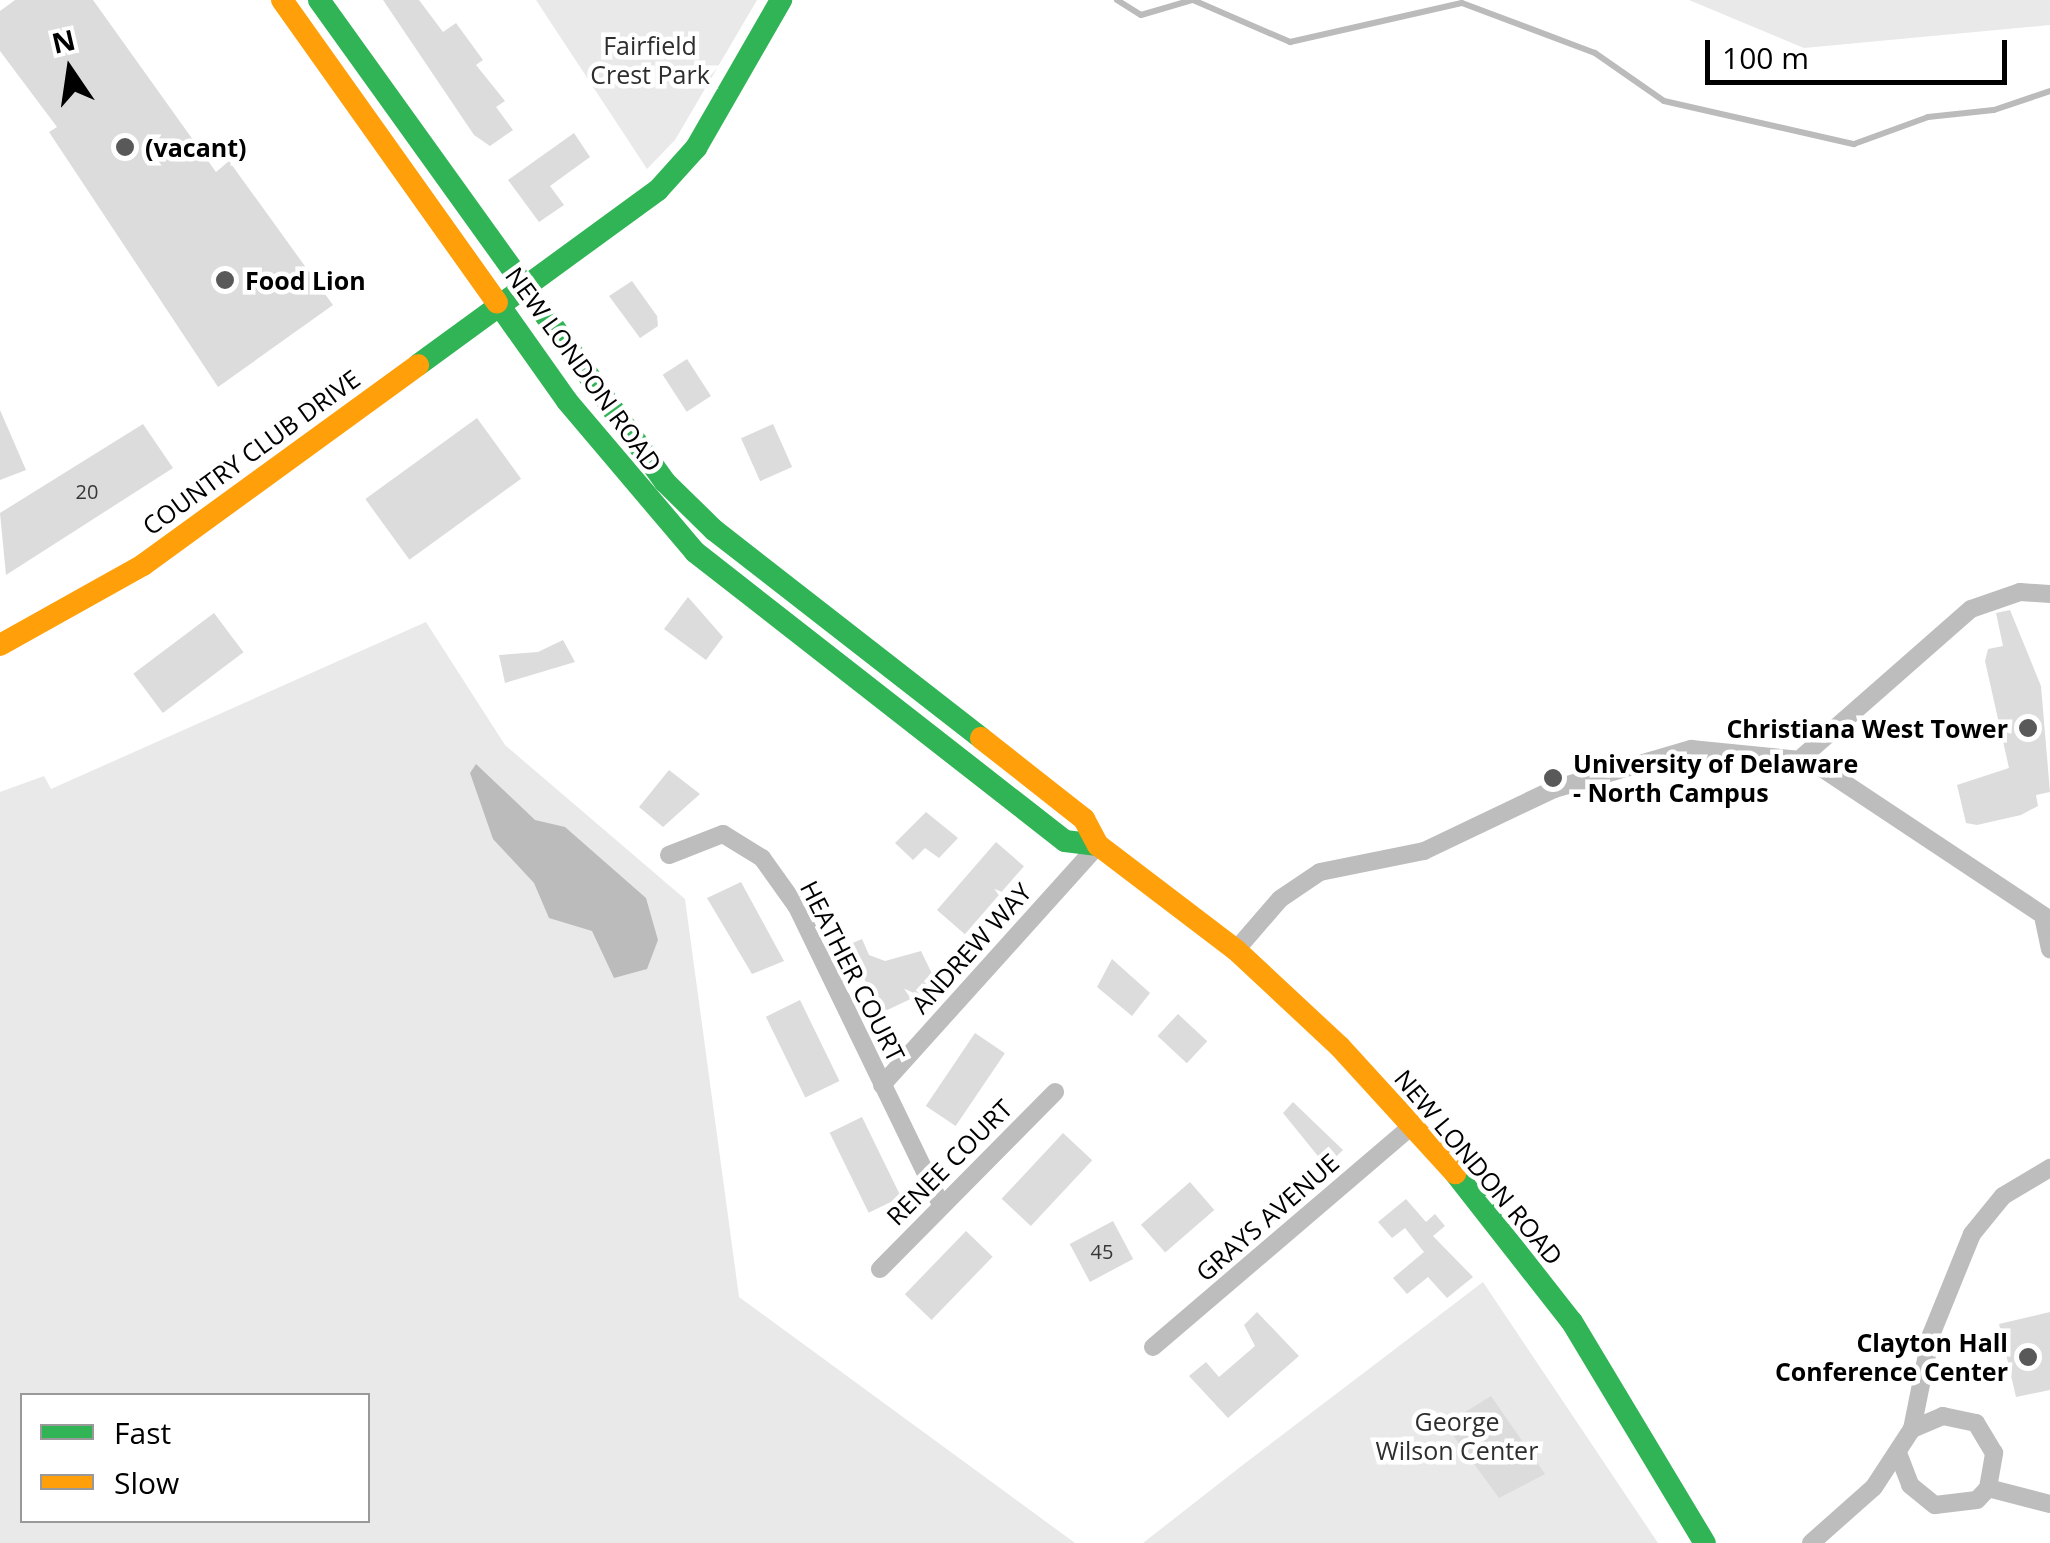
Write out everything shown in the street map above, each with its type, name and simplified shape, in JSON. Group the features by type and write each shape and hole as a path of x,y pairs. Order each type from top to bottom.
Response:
{"main road":[{"name":"NEW LONDON ROAD","path":"282,0 578,414 696,552 1065,841 1098,845"},
{"name":"NEW LONDON ROAD","path":"319,0 664,482 714,530 1084,818 1098,845 1236,950 1414,1124 1572,1322 1705,1543"},
{"name":"COUNTRY CLUB DRIVE","path":"0,645 143,565 679,170 781,0"}],"street":[{"path":"1800,759 1971,608 2020,592 2050,594"},
{"path":"1236,950 1280,899 1320,872 1453,841 1614,766 1691,750 1800,759 2009,886 2047,920 2050,949"},
{"name":"HEATHER COURT","path":"668,855 722,834 762,858 797,906 940,1203"},
{"name":"ANDREW WAY","path":"882,1084 1098,845"},
{"name":"RENEE COURT","path":"880,1268 940,1203 1055,1092"},
{"name":"GRAYS AVENUE","path":"1153,1347 1414,1124"},
{"path":"1812,1543 1874,1487 1912,1429 1950,1273 1995,1202 2050,1168"},
{"path":"1898,1453 1910,1485 1935,1505 1977,1500 1988,1488 1994,1453 1976,1423 1943,1416 1912,1429"},
{"path":"1988,1488 2050,1504"}],"green space":[{"name":"Fairfield Crest Park","path":"536,0 757,0 675,140 647,169"},
{"path":"1689,0 2050,0 2050,25 1804,48"},
{"path":"426,622 505,745 685,899 739,1297 1075,1543 0,1543 0,792 44,776 51,789"},
{"name":"George Wilson Center","path":"1483,1282 1658,1543 1143,1543 1244,1464"}],"shaded area":[{"path":"476,764 535,820 565,827 646,898 658,940 647,969 614,978 592,931 549,918 534,883 493,839 470,773"}],"building":[{"path":"15,0 93,0 216,172 229,161 333,305 218,387 49,132 57,127 0,51 0,11"},
{"path":"383,0 419,0 443,32 456,23 483,60 476,65 505,101 496,107 513,130 490,146 474,135"},
{"path":"574,133 590,157 550,186 564,205 539,222 508,180"},
{"path":"632,281 657,316 658,326 640,338 609,296"},
{"path":"687,359 711,396 687,412 663,375"},
{"path":"0,410 26,470 0,480"},
{"path":"477,418 521,479 409,560 365,499"},
{"path":"143,424 173,468 6,575 0,513"},
{"path":"773,424 792,467 760,481 741,438"},
{"path":"688,597 723,637 706,660 664,629"},
{"name":"Christiana West Tower","path":"2010,610 2041,686 2050,792 2036,795 2038,806 2021,815 1977,825 1966,823 1957,785 2009,768 1985,661 1988,649 2003,646 1996,613"},
{"path":"214,613 243,652 163,713 133,674"},
{"path":"563,640 575,662 505,683 499,655 538,652"},
{"path":"669,770 700,794 663,827 639,807"},
{"path":"926,812 958,838 939,858 925,848 913,860 895,843"},
{"path":"996,842 1024,866 965,934 937,910"},
{"path":"741,882 784,961 752,974 707,898"},
{"path":"862,939 869,955 885,961 921,951 938,986 881,1013 848,945"},
{"path":"1112,959 1150,993 1132,1016 1097,987"},
{"path":"800,1000 839,1081 805,1098 766,1017"},
{"path":"1178,1014 1207,1041 1187,1063 1158,1036"},
{"path":"975,1033 1005,1053 956,1126 926,1106"},
{"path":"1293,1102 1343,1150 1326,1166 1283,1113"},
{"path":"862,1117 901,1197 869,1213 830,1133"},
{"path":"1063,1133 1092,1160 1031,1226 1002,1199"},
{"path":"1190,1182 1214,1210 1165,1253 1141,1225"},
{"path":"1406,1199 1426,1222 1435,1214 1445,1226 1433,1236 1473,1277 1447,1298 1428,1277 1407,1294 1393,1278 1424,1252 1405,1228 1392,1238 1378,1222"},
{"path":"1113,1221 1133,1259 1090,1282 1070,1244"},
{"path":"966,1231 993,1257 931,1320 905,1294"},
{"path":"1257,1312 1299,1356 1228,1418 1189,1376 1206,1362 1219,1377 1255,1346 1244,1325"},
{"name":"Clayton Hall Conference Center","path":"2050,1312 2050,1390 2016,1397 1999,1324"},
{"path":"1491,1396 1545,1474 1499,1498 1452,1434 1469,1422 1462,1414"}],"waterway":[{"path":"1117,0 1141,15 1192,0"},
{"path":"1193,0 1290,42 1462,3 1595,53 1664,101 1854,144 1928,117 1994,110 2050,91"}],"traffic: fast":[{"path":"319,0 665,482 714,530 981,738"},
{"path":"418,365 658,190 696,148 781,0"},
{"path":"497,302 567,401 695,552 1065,841 1098,845"},
{"path":"1455,1173 1572,1322 1705,1543"}],"traffic: slow":[{"path":"282,0 497,302"},
{"path":"0,645 143,565 418,365"},
{"path":"981,738 1084,819 1098,845 1236,950 1340,1047 1455,1173"}],"place":[{"name":"(vacant)","path":"125,147"},
{"name":"Food Lion","path":"225,280"},
{"name":"Christiana West Tower","path":"2028,728"},
{"name":"University of Delaware - North Campus","path":"1553,778"},
{"name":"Clayton Hall Conference Center","path":"2028,1357"}]}
